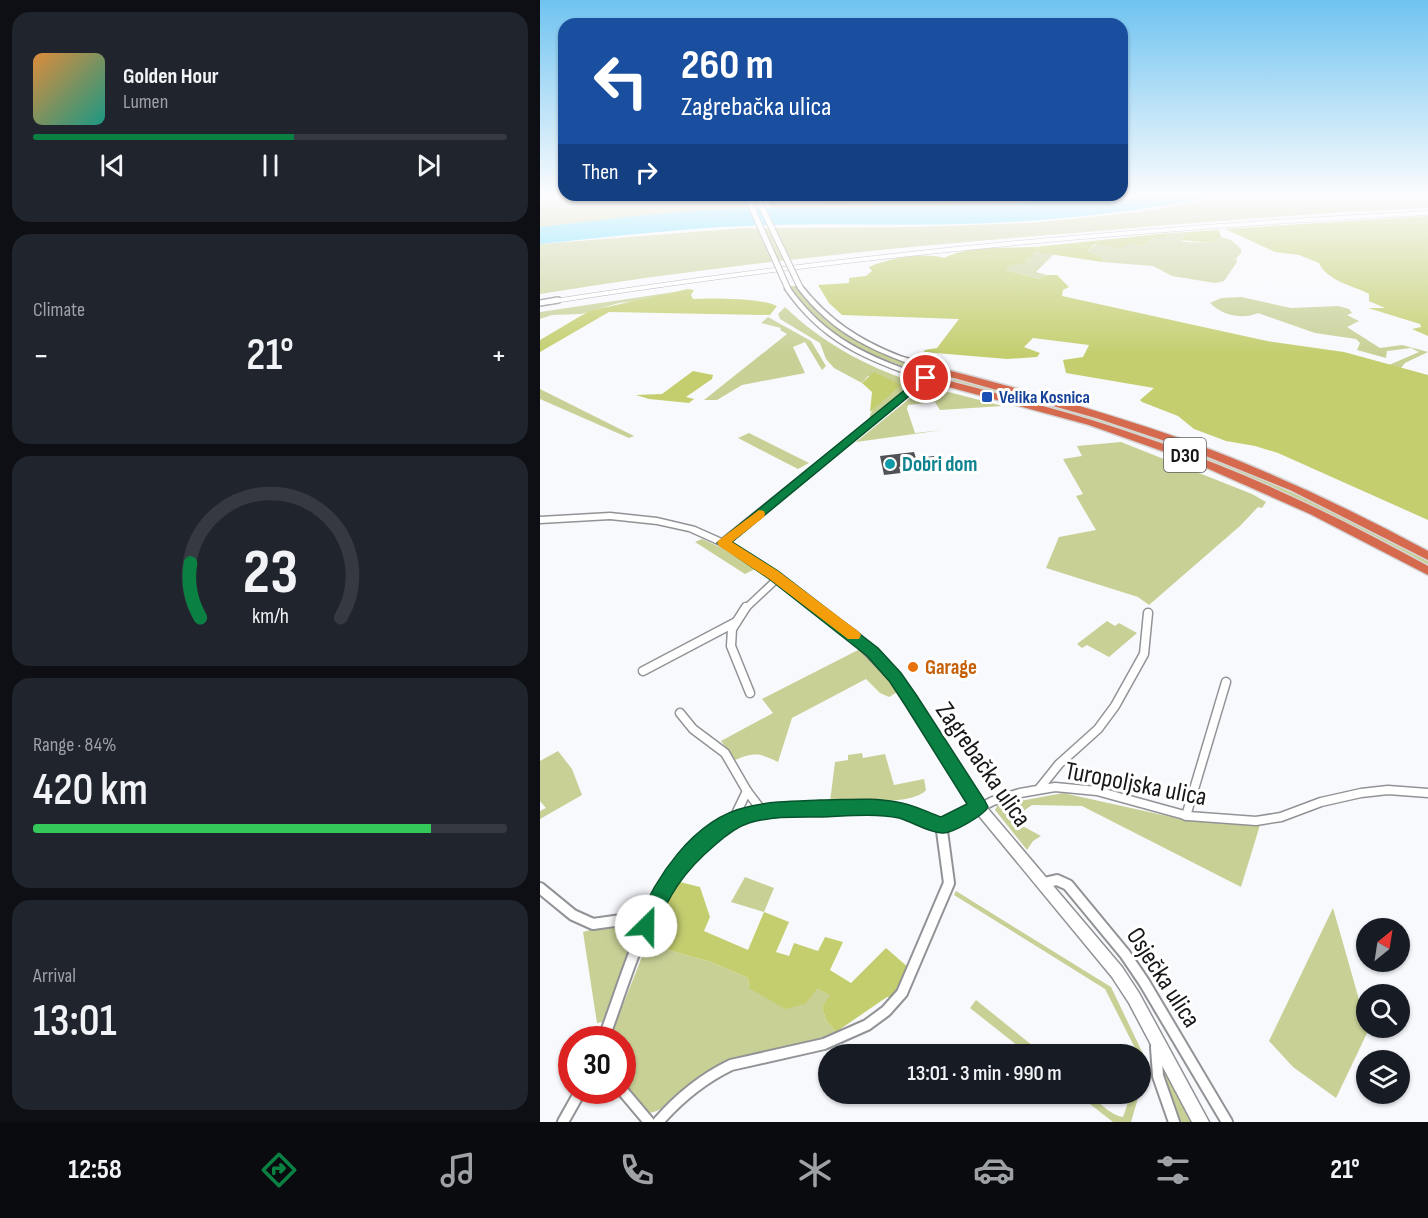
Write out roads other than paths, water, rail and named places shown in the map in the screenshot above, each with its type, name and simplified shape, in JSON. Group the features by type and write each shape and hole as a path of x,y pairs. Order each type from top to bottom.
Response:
{"highway":[{"name":"D30","path":"936,370 1107,418 1225,459 1342,511 1428,556"},
{"name":"D30","path":"926,378 1114,430 1222,470 1334,520 1428,571"}],"main road":[{"path":"770,249 788,289 811,318 843,342 885,364 926,378"},
{"path":"782,249 800,287 819,312 856,339 886,353 936,370"},
{"path":"723,543 936,370"},
{"name":"Zagrebačka ulica","path":"540,520 585,516 640,519 689,528 723,543 778,578 853,635 884,665 911,700 979,807 1117,972 1157,1039 1201,1122"}],"street":[{"path":"540,303 746,271 854,257 943,249"},
{"path":"750,693 731,646 732,629 756,597 778,578"},
{"path":"1039,789 1059,764 1098,729 1115,706 1144,654 1148,613"},
{"path":"643,671 736,622"},
{"path":"1186,816 1226,682"},
{"path":"681,713 693,729 724,753 763,812"},
{"name":"Turopoljska ulica","path":"941,825 946,825 979,807 1011,796 1055,787 1078,788 1186,816 1272,820 1288,817 1320,802 1352,794 1395,790 1428,793"},
{"path":"608,1026 655,903 674,871 704,841 732,821 739,812 747,791"},
{"path":"658,1122 689,1091 720,1070 731,1065 846,1038 866,1027 892,1006 902,993 947,890 947,864 941,825 900,810 872,807 763,812 732,821"},
{"name":"Osječka ulica","path":"1044,883 1057,880 1068,885 1125,954 1160,1007 1227,1122"},
{"path":"540,888 573,915 593,924 650,916"},
{"path":"1157,1039 1155,1062 1158,1079 1174,1122"},
{"path":"562,1122 573,1104"},
{"path":"634,1104 649,1122"}],"place":[{"name":"Velika Kosnica","path":"987,397"},
{"name":"Dobri dom","path":"890,464"},
{"name":"Garage","path":"913,667"}]}
